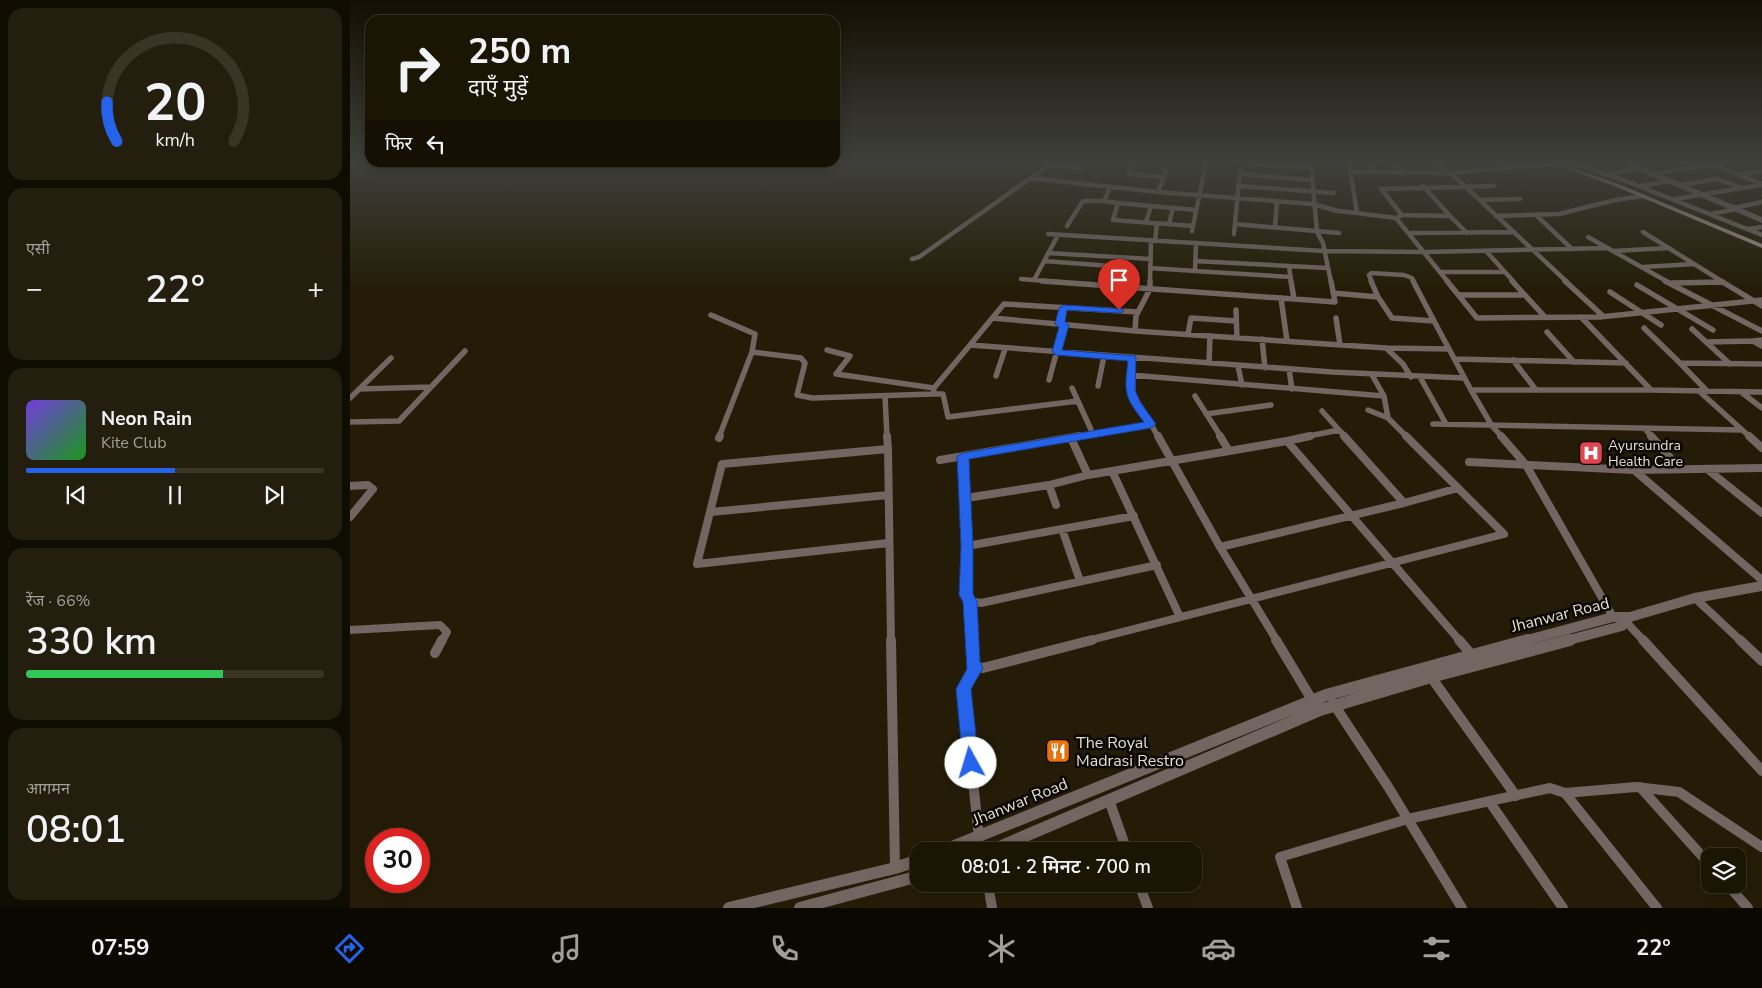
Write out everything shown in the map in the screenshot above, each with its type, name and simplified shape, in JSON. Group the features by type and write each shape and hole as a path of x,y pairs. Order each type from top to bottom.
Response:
{"main road":[{"path":"1666,205 1762,244"},
{"path":"1673,205 1762,244"}],"street":[{"path":"912,260 992,205"},
{"path":"1066,226 1080,205"},
{"path":"1117,205 1113,220 1169,224 1193,229 1197,205"},
{"path":"1144,205 1196,210"},
{"path":"1234,234 1236,205"},
{"path":"1276,227 1277,205"},
{"path":"1021,279 1335,302 1323,243 1317,232 1313,205"},
{"path":"1318,205 1338,211 1357,213 1399,216 1450,216"},
{"path":"1356,205 1357,213"},
{"path":"1392,205 1410,233 1477,318 1581,318 1641,314 1672,308 1762,300"},
{"path":"1440,205 1467,233"},
{"path":"1485,205 1603,316"},
{"path":"1496,216 1564,214 1593,205"},
{"path":"1688,205 1762,235"},
{"path":"1729,205 1762,220"},
{"path":"1710,214 1747,205"},
{"path":"1146,222 1151,206"},
{"path":"1169,224 1173,208"},
{"path":"1537,216 1572,249"},
{"path":"1135,331 1138,312 1150,289 1150,268 1157,223"},
{"path":"1235,224 1339,233"},
{"path":"1749,230 1762,227"},
{"path":"1410,233 1514,232"},
{"path":"1643,232 1762,306"},
{"path":"1048,234 1324,251 1426,252 1668,248"},
{"path":"1034,280 1058,235"},
{"path":"1588,237 1762,331"},
{"path":"1195,271 1196,243"},
{"path":"1486,251 1544,317"},
{"path":"1048,253 1151,259"},
{"path":"1104,256 1104,266"},
{"path":"1044,261 1111,266 1108,286"},
{"path":"1196,261 1328,268"},
{"path":"1251,264 1253,274"},
{"path":"1642,267 1694,264"},
{"path":"1289,266 1294,299"},
{"path":"1150,268 1291,277"},
{"path":"1441,272 1504,272"},
{"path":"1435,321 1396,320 1389,316 1378,297 1370,274 1410,276 1435,321 1464,378 1492,426 1526,465 1613,617"},
{"path":"1671,283 1723,282"},
{"path":"1637,285 1672,308 1713,330"},
{"path":"1610,292 1641,314 1661,325"},
{"path":"1333,293 1378,297"},
{"path":"1459,295 1524,295"},
{"path":"1281,298 1287,341"},
{"path":"752,352 801,358 805,363 797,395 804,398 886,396 934,391 1004,304 1138,312"},
{"path":"1049,380 1062,325 1064,308"},
{"path":"1236,310 1237,338"},
{"path":"711,315 755,334 752,352 720,438"},
{"path":"992,318 1135,331 1340,345 1449,349"},
{"path":"1188,334 1191,318 1236,321"},
{"path":"1336,318 1340,345"},
{"path":"1581,318 1651,390"},
{"path":"1750,324 1762,324"},
{"path":"1644,328 1707,391"},
{"path":"1692,330 1730,364"},
{"path":"1548,332 1574,362"},
{"path":"1209,363 1210,336"},
{"path":"1262,339 1265,368"},
{"path":"1706,342 1762,340"},
{"path":"1753,341 1762,346"},
{"path":"970,345 1265,368 1411,377 1464,378"},
{"path":"1386,348 1403,364 1411,377"},
{"path":"996,376 1005,349"},
{"path":"827,350 850,356 836,374 943,394 948,417 1078,401"},
{"path":"350,422 399,421 465,351"},
{"path":"1098,386 1104,356"},
{"path":"350,398 391,358"},
{"path":"1133,358 1130,390 1135,403 1151,424 1220,547 1312,700"},
{"path":"1455,359 1626,364"},
{"path":"1513,360 1536,390"},
{"path":"1680,363 1762,364"},
{"path":"1238,366 1242,385"},
{"path":"1289,369 1292,389"},
{"path":"1131,375 1384,396"},
{"path":"1372,375 1384,396 1388,418"},
{"path":"1420,377 1446,424"},
{"path":"359,389 431,387"},
{"path":"1072,388 1093,434"},
{"path":"1471,390 1762,392"},
{"path":"1699,391 1760,445"},
{"path":"1740,392 1762,408"},
{"path":"886,396 895,868"},
{"path":"1195,396 1229,451"},
{"path":"1206,414 1271,405"},
{"path":"963,456 966,498 966,595 970,601 972,665 976,668 983,668 1504,534 1388,418 1368,410"},
{"path":"1322,411 1404,503"},
{"path":"940,460 1151,424"},
{"path":"1433,424 1742,430"},
{"path":"1645,428 1680,469"},
{"path":"966,498 1048,485 1088,475 1287,441 1339,430"},
{"path":"1071,438 1088,475"},
{"path":"1287,441 1391,564 1471,654"},
{"path":"888,449 722,464 697,564 888,543"},
{"path":"1469,462 1634,470 1762,468"},
{"path":"1706,469 1761,510"},
{"path":"1634,470 1762,580"},
{"path":"1112,471 1180,617"},
{"path":"350,486 368,485 373,489 350,517"},
{"path":"1048,485 1056,505"},
{"path":"1220,547 1404,503 1458,488"},
{"path":"711,512 888,495"},
{"path":"967,546 1134,516"},
{"path":"1062,529 1080,581"},
{"path":"970,601 981,602 1157,565"},
{"path":"1762,586 1695,598 1628,620 1762,771"},
{"path":"1695,598 1762,661"},
{"name":"Jhanwar Road","path":"964,842 1326,694 1613,617 1628,620"},
{"name":"Jhanwar Road","path":"1011,842 1334,706 1628,620"},
{"path":"350,630 440,625 447,632 435,654"},
{"path":"976,668 964,689 979,836"},
{"path":"1431,677 1516,796"},
{"path":"1326,694 1408,820 1462,908"},
{"path":"1297,908 1280,857 1408,820 1550,788 1565,793 1640,787 1663,788 1679,792 1762,847"},
{"path":"1640,787 1701,855"},
{"path":"1565,793 1657,908"},
{"path":"1109,800 1124,842"},
{"path":"1489,801 1563,908"},
{"path":"729,908 825,886 910,863"},
{"path":"800,908 828,905 910,879"},
{"path":"825,886 828,905"},
{"path":"989,892 992,908"},
{"path":"1142,892 1148,908"},
{"path":"1735,893 1748,908"}],"place":[{"name":"Ayursundra Health Care","path":"1591,453"},
{"name":"The Royal Madrasi Restro","path":"1058,751"}],"route":[{"path":"971,763 964,689 965,683 976,668 972,665 970,601 966,595 966,498 963,456 1151,424 1135,403 1130,390 1133,358 1056,352 1064,325 1060,324 1064,308 1119,310"}]}
